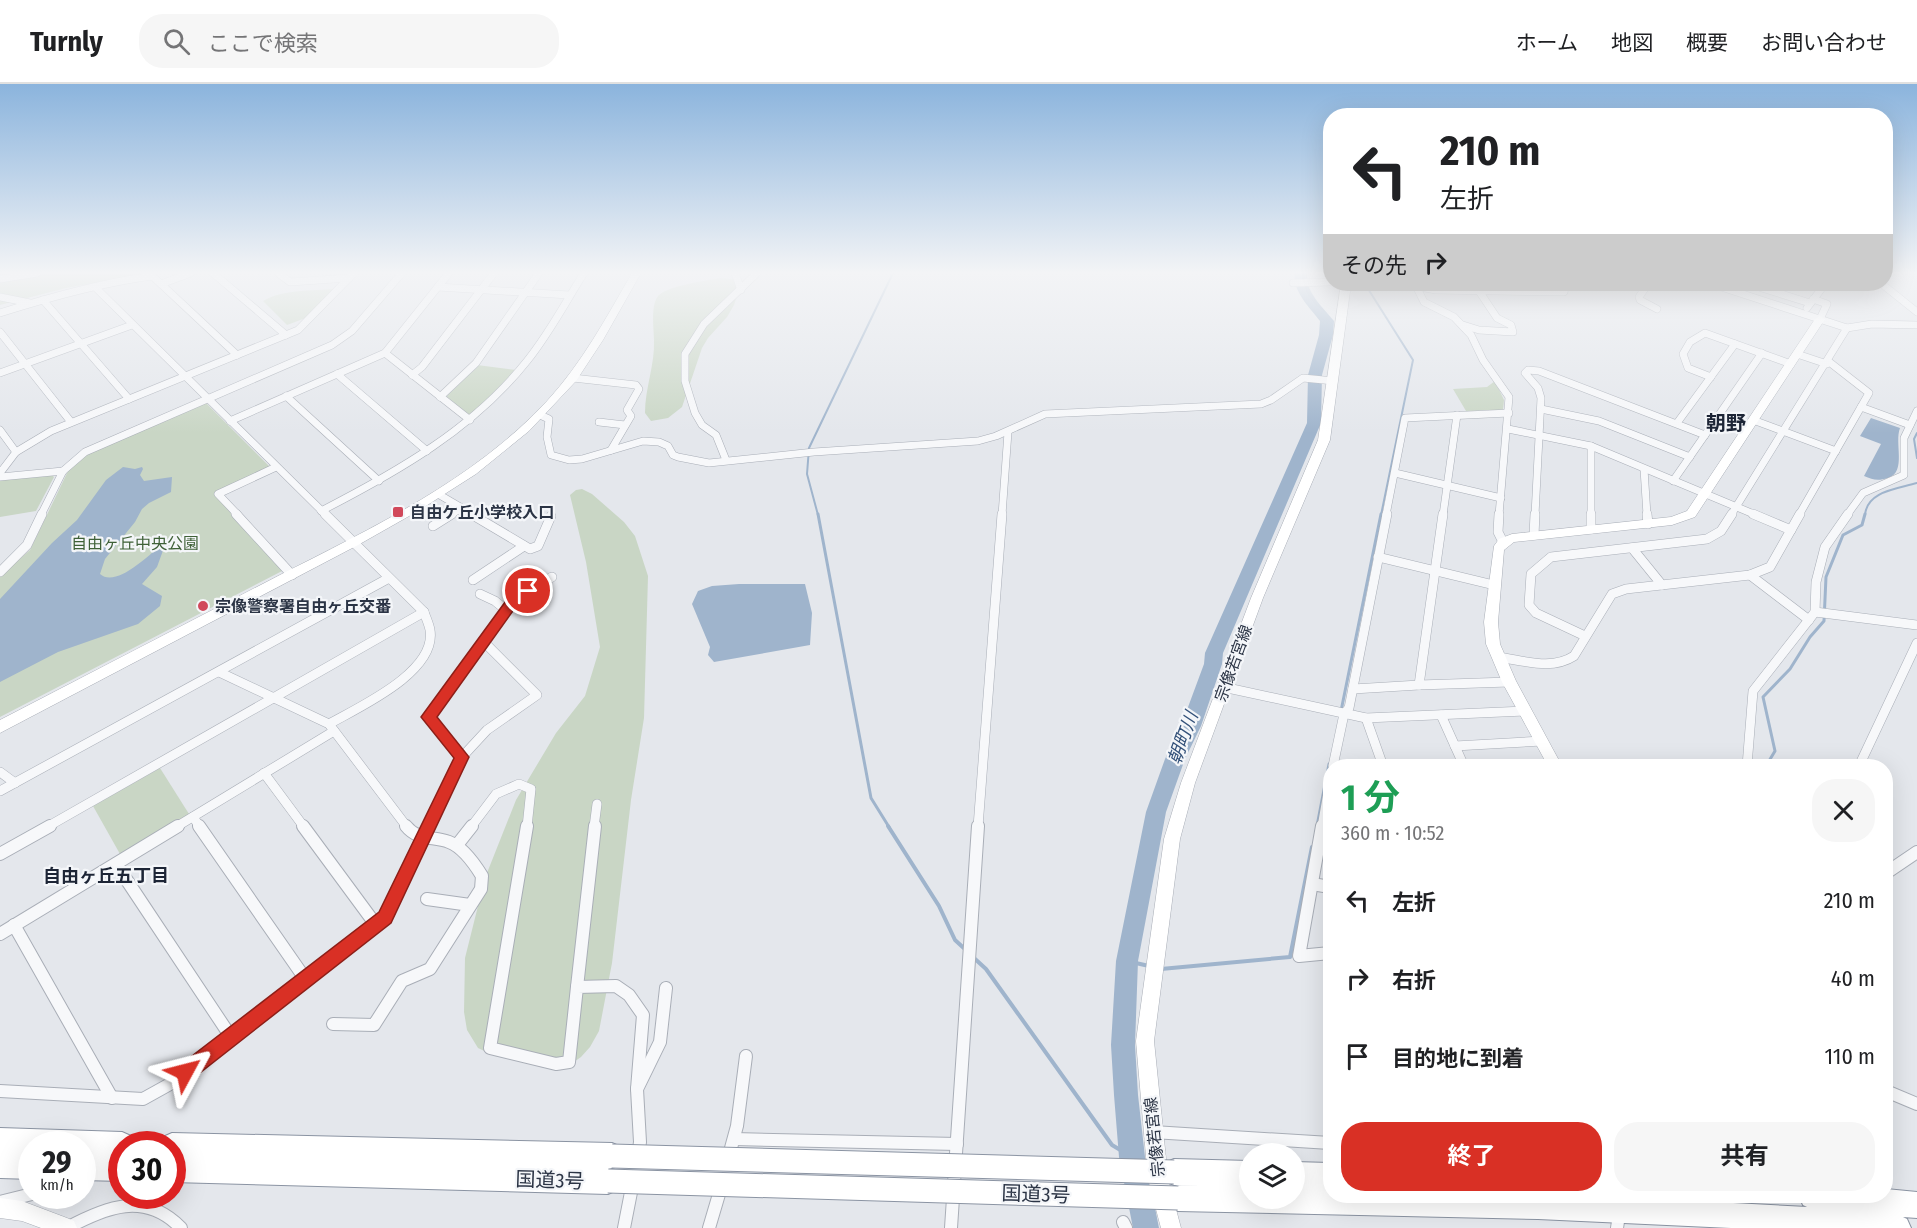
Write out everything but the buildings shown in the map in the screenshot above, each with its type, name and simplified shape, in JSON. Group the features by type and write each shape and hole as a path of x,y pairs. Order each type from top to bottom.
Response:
{"highway":[{"path":"0,1141 108,1145"},
{"name":"国道3号","path":"186,1163 1239,1174"},
{"path":"0,1165 18,1166"},
{"name":"国道3号","path":"610,1169 1178,1198 1323,1202"},
{"path":"1305,1175 1323,1176"},
{"name":"国道3号","path":"1348,1203 1780,1216 1898,1228"},
{"path":"1893,1203 1917,1205"}],"street":[{"path":"65,326 129,399"},
{"path":"0,373 128,326"},
{"path":"0,934 264,773 331,728 415,669 431,644 431,630 424,612 133,326"},
{"path":"206,326 237,355"},
{"path":"276,326 286,335"},
{"path":"0,475 16,452 39,437 302,326"},
{"path":"3,570 27,545 63,471 85,452 343,339 354,326"},
{"path":"230,421 385,353 406,326"},
{"path":"412,375 422,368 453,326"},
{"path":"440,397 476,363 501,326"},
{"path":"321,511 379,481 427,451 470,420 520,370 548,326"},
{"path":"0,727 354,542 438,494 491,457 540,415 573,378 604,326"},
{"path":"702,326 685,354 683,368 685,381 695,413 702,425 716,435 726,459"},
{"name":"宗像若宮線","path":"1171,1228 1158,1179 1145,1041 1172,839 1188,783 1257,598 1324,440 1341,326"},
{"path":"1463,326 1471,335 1483,360 1509,397 1498,532 1503,542"},
{"path":"1468,326 1479,330 1513,332 1511,326"},
{"path":"1551,759 1497,657 1491,622 1496,555 1503,542 1534,535 1648,524 1683,518 1690,514 1815,326"},
{"path":"1842,326 1857,326"},
{"path":"1586,636 1536,613 1529,605 1531,574 1551,557 1707,539 1721,531 1847,328"},
{"path":"0,332 71,422"},
{"path":"1497,657 1560,664 1574,656 1612,594 1626,589 1750,575 1770,567 1869,393 1827,362 1762,353 1705,333 1690,342 1684,348 1683,354 1688,368 1711,377"},
{"path":"1677,423 1735,344"},
{"path":"385,353 470,420"},
{"path":"1673,481 1762,353"},
{"path":"1534,535 1541,409 1538,388 1525,373 1528,370 1539,371 1705,435"},
{"path":"337,374 427,451"},
{"path":"573,378 636,385 639,389 627,410 631,416 611,450"},
{"path":"540,415 549,419 546,429 551,455 559,459 575,460 591,457 643,441 659,442 668,446 678,457 709,463 726,459 991,440 1034,416 1045,414 1261,404 1272,400 1303,378 1334,381"},
{"path":"286,396 379,481"},
{"path":"1861,407 1910,425"},
{"path":"1541,409 1599,421 1690,456"},
{"path":"1748,759 1753,691 1812,616 1816,582 1826,547 1863,493 1904,475 1904,438 1917,411"},
{"path":"1334,759 1344,714 1349,708 1405,418 1509,413"},
{"path":"1419,685 1457,415"},
{"path":"1753,420 1836,452"},
{"path":"599,422 626,425"},
{"path":"1508,429 1591,446 1791,530"},
{"path":"0,430 16,452"},
{"path":"951,1228 969,944 1008,432"},
{"path":"1591,446 1592,529"},
{"path":"276,467 218,494 292,574"},
{"path":"1644,469 1648,524"},
{"path":"0,475 63,471"},
{"path":"1395,473 1501,498"},
{"path":"438,494 530,549 538,546 552,516"},
{"path":"433,526 462,508"},
{"path":"473,580 524,546"},
{"path":"1632,548 1662,585"},
{"path":"1378,557 1494,585"},
{"path":"0,559 3,570"},
{"path":"1750,575 1812,616 1917,625"},
{"path":"462,757 429,717 516,598 552,577"},
{"path":"0,791 389,578"},
{"path":"480,594 495,601 506,610"},
{"path":"0,854 424,612"},
{"path":"0,1091 143,1099 170,1084 385,918 462,757 475,738 485,729 537,695 484,642"},
{"path":"1862,759 1917,644"},
{"path":"219,672 331,728 408,829 422,840 451,842 457,845 483,879 481,889 429,969 402,981 374,1025 333,1024"},
{"path":"1353,688 1509,682"},
{"path":"1224,687 1366,718 1525,711"},
{"path":"1441,715 1461,759"},
{"path":"1366,718 1381,759"},
{"path":"1455,746 1542,741"},
{"path":"0,772 15,783"},
{"path":"264,773 376,925"},
{"path":"457,845 496,794 519,784 531,789 532,796 490,1048 556,1064 569,1062 597,804"},
{"path":"193,817 306,980"},
{"path":"1323,821 1299,956 1323,954"},
{"path":"1893,868 1917,852"},
{"path":"116,864 231,1037"},
{"path":"1312,884 1323,886"},
{"path":"427,899 471,905"},
{"path":"14,925 112,1098"},
{"path":"577,987 613,984 624,989 635,1000 644,1015 637,1089 640,1142 624,1228"},
{"path":"637,1089 660,1042 666,988"},
{"path":"709,1228 734,1138 746,1056"},
{"path":"1893,1094 1917,1104"},
{"path":"1152,1132 1323,1143"},
{"path":"734,1138 957,1144"},
{"path":"0,1202 18,1198"},
{"path":"0,1208 22,1211 67,1228 96,1213 126,1206 150,1208 173,1218 180,1228"}],"green space":[{"path":"653,326 719,326 702,348 682,407 668,418 651,421 645,413 654,340"},
{"path":"477,365 516,370 469,416 446,397"},
{"path":"1495,381 1504,400 1503,410 1466,411 1453,389 1487,387"},
{"name":"自由ヶ丘中央公園","path":"205,402 270,467 214,493 284,570 0,717 0,576 30,550 69,469 95,449"},
{"path":"52,475 54,477 36,511 0,517 0,480"},
{"path":"582,489 592,494 624,522 635,536 648,576 644,718 631,800 612,963 599,1031 581,1057 568,1066 555,1068 495,1056 478,1048 467,1030 464,1012 465,958 485,878 516,800 556,733 585,696 600,647 586,562 570,495"},
{"path":"160,768 189,814 120,854 93,806"}],"water":[{"path":"1871,418 1900,428 1897,470 1894,475 1884,479 1876,480 1864,476 1881,444 1860,436"},
{"path":"123,467 135,469 142,467 140,475 144,481 172,477 171,492 142,509 135,522 105,559 100,574 114,577 131,570 159,547 165,545 157,567 142,584 162,596 160,606 138,624 58,652 0,682 0,599 52,543 77,520 106,480"},
{"path":"805,584 812,613 810,645 714,662 708,655 710,647 692,604 698,591 712,586"}],"waterway":[{"path":"818,515 807,474 809,448 867,326"},
{"name":"朝町川","path":"1146,1228 1132,1157 1123,1045 1127,961 1156,812 1175,759 1191,726 1213,664 1214,653 1314,423 1315,375 1327,326"},
{"path":"1381,515 1413,360 1392,326"},
{"path":"1917,433 1914,439 1917,458"},
{"path":"1865,515 1867,507 1877,496 1892,489 1917,483"},
{"path":"818,514 871,798 889,827"},
{"path":"1341,711 1381,514"},
{"path":"1770,759 1775,751 1763,697 1790,669 1810,637 1824,621 1826,577 1843,535 1862,525 1865,514"},
{"path":"1317,826 1323,795"},
{"path":"888,826 939,906 955,940 967,951"},
{"path":"1161,969 1290,957 1312,847"},
{"path":"974,958 986,969 1112,1145 1132,1157"},
{"path":"1127,961 1149,966"}],"place":[{"name":"自由ケ丘小学校入口","path":"398,512"},
{"name":"宗像警察署自由ヶ丘交番","path":"203,606"}],"district":[{"name":"朝野","path":"1726,423"},
{"name":"自由ヶ丘五丁目","path":"106,876"}],"route":[{"path":"185,1072 385,918 462,757 429,717 516,598 528,591"}]}
